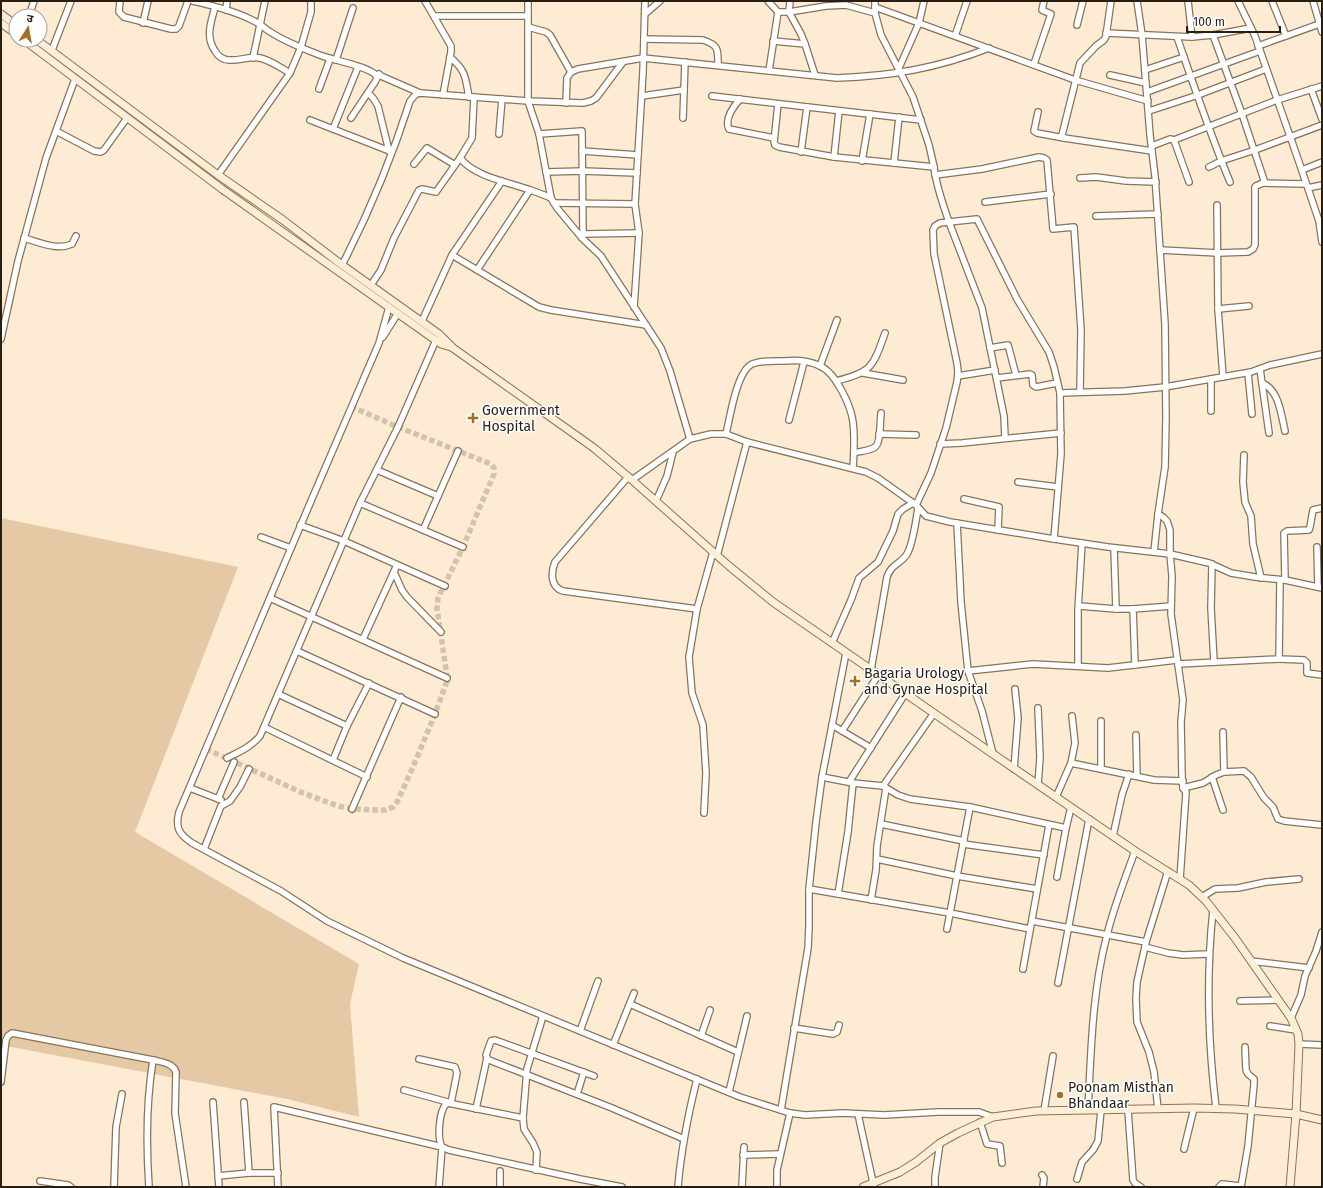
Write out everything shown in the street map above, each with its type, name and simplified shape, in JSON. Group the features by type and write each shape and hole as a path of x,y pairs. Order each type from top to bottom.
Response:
{"street":[{"path":"52,50 71,1"},
{"path":"120,1 119,8 121,15 124,17 143,23 172,29 176,29 182,21 188,1"},
{"path":"143,23 148,1"},
{"path":"193,1 246,17 260,24 272,33 301,47 333,60 373,72 376,76 375,82 351,118"},
{"path":"226,10 227,1"},
{"path":"253,58 265,1"},
{"path":"218,175 290,73 301,47 311,12 311,1"},
{"path":"425,1 451,46 442,95"},
{"path":"528,1 528,101 539,134 552,200 601,256 661,348 670,371 690,439"},
{"path":"634,307 639,233 635,204 642,96 645,1"},
{"path":"645,14 660,1"},
{"path":"768,1 778,12 789,12 826,6 846,5 875,7 1075,80 1148,101"},
{"path":"790,1 789,12 802,34 816,76"},
{"path":"900,71 919,23 924,1"},
{"path":"954,36 967,1"},
{"path":"1034,64 1051,14 1042,10 1044,1"},
{"path":"1077,25 1084,1"},
{"path":"1064,138 1062,135 1080,64 1083,59 1104,40 1111,1"},
{"path":"1137,1 1142,35 1148,111 1156,182 1165,324 1165,468 1154,552"},
{"path":"1188,1 1192,37"},
{"path":"1238,1 1259,49 1302,170 1319,221 1322,242"},
{"path":"1313,1 1322,32"},
{"path":"1274,2 1286,36"},
{"path":"215,7 209,33 209,40 218,56 222,59 228,60 259,58 266,60 290,73"},
{"path":"875,7 882,35 913,97 929,145 935,175 949,222 982,308 1004,416 1005,438"},
{"path":"319,89 333,60 353,8"},
{"path":"769,71 778,12"},
{"path":"434,16 527,16"},
{"path":"1147,92 1224,64 1286,36 1320,24"},
{"path":"528,27 546,32 550,35 571,72"},
{"path":"1106,33 1192,37 1251,28"},
{"path":"1213,35 1255,150 1264,180 1263,183"},
{"path":"1177,37 1208,127 1230,182"},
{"path":"644,39 703,40 710,42 718,50 718,65"},
{"path":"773,41 805,44"},
{"path":"48,47 218,175 283,220 342,265 422,321 439,334 453,348 594,448 772,602 879,674 905,694 1014,769 1135,851 1180,879 1202,897 1235,938 1291,1018 1296,1030 1299,1044 1296,1114 1290,1187"},
{"path":"34,48 222,189 441,344 453,348"},
{"path":"566,103 567,78 571,72 578,69 643,58 816,76 868,77 966,57 989,48"},
{"path":"372,285 381,270 394,238 419,190 422,189 436,192 472,138 472,97 464,72 450,57"},
{"path":"1145,70 1184,57"},
{"path":"379,74 420,93 528,101 583,103 591,102 596,98 623,62"},
{"path":"683,118 685,62"},
{"path":"333,129 358,67"},
{"path":"1148,111 1198,95 1266,69"},
{"path":"1110,75 1146,82"},
{"path":"1,339 14,275 46,158 75,79"},
{"path":"1038,112 1034,131 1037,133 1064,138 1152,148 1170,139 1174,140 1277,100 1322,86"},
{"path":"1311,89 1322,119"},
{"path":"642,96 684,90"},
{"path":"368,93 378,106 390,152"},
{"path":"342,265 367,212 410,101 416,94 420,93"},
{"path":"712,96 921,120"},
{"path":"499,134 502,99"},
{"path":"740,99 730,113 729,129 774,138"},
{"path":"778,104 774,138 775,145 779,147 801,152 862,161 934,167"},
{"path":"801,152 807,107"},
{"path":"834,157 839,111"},
{"path":"862,161 870,114"},
{"path":"894,164 899,117"},
{"path":"56,131 94,151 101,152 127,118"},
{"path":"310,120 390,152"},
{"path":"1209,167 1322,125"},
{"path":"539,134 582,131 582,236"},
{"path":"1174,140 1189,182"},
{"path":"414,164 427,148 455,165"},
{"path":"582,151 638,155"},
{"path":"935,175 982,169 1039,157 1047,160 1053,229 1074,228 1081,330 1080,392"},
{"path":"460,158 468,167 502,181 530,190 552,200 583,204 635,204"},
{"path":"1302,170 1322,162"},
{"path":"546,172 583,171 637,173"},
{"path":"1080,178 1096,177 1126,181 1156,182"},
{"path":"422,321 452,255 502,181"},
{"path":"1160,250 1248,252 1255,245 1256,186 1263,183 1307,186 1322,185"},
{"path":"477,270 530,190"},
{"path":"985,202 1051,194"},
{"path":"1218,205 1218,309 1223,377"},
{"path":"1096,216 1158,214"},
{"path":"871,670 887,577 892,567 904,558 910,549 916,506 932,473 946,428 958,376 957,363 937,272 933,240 935,226 940,223 977,219 1017,299 1049,352 1060,393 1061,454 1054,539"},
{"path":"582,236 639,233"},
{"path":"24,238 56,246 72,244 76,236"},
{"path":"452,255 530,302 544,308 646,325"},
{"path":"1218,309 1249,306"},
{"path":"389,307 379,343 300,525 179,812 178,826 180,832 184,837 281,891 327,921 403,958 729,1092 790,1113 805,1115 843,1113 884,1115 938,1112 979,1112 993,1117"},
{"path":"379,343 398,313"},
{"path":"820,366 837,320"},
{"path":"836,381 863,373 877,355 884,333"},
{"path":"227,758 249,747 255,742 264,727 360,504 398,427 436,340"},
{"path":"990,348 1009,345 1016,375"},
{"path":"1060,393 1165,387 1248,373 1270,365 1322,354"},
{"path":"726,434 739,382 748,367 754,363 790,360 820,366 827,370 836,381 847,402 853,420 853,468"},
{"path":"789,420 804,362"},
{"path":"1260,369 1269,433"},
{"path":"958,376 995,370"},
{"path":"863,373 903,380"},
{"path":"1248,373 1252,414"},
{"path":"997,378 1032,374 1033,385 1036,387 1057,383"},
{"path":"1211,379 1211,411"},
{"path":"1262,383 1267,385 1274,392 1285,431"},
{"path":"854,453 875,447 878,443 881,413"},
{"path":"940,444 1061,433"},
{"path":"697,609 563,591 555,585 552,573 555,562 630,478 673,452 690,439 711,434 726,434 747,442 866,472 878,478 916,506 926,516 957,523 1114,548 1170,554 1212,564 1231,573 1282,580 1320,588 1317,547"},
{"path":"879,434 916,435"},
{"path":"704,813 706,773 703,725 692,693 689,668 690,650 697,609 715,554 747,442"},
{"path":"423,530 458,451"},
{"path":"656,501 667,476 673,452"},
{"path":"1244,455 1243,482 1245,502 1250,516 1253,544 1261,578"},
{"path":"377,470 438,496"},
{"path":"1018,482 1058,488"},
{"path":"964,499 999,507 998,530"},
{"path":"360,504 463,547"},
{"path":"832,643 860,578 878,562 898,514 903,509 916,506"},
{"path":"1279,659 1284,533 1287,531 1309,530 1313,510 1322,508"},
{"path":"1158,514 1163,517 1169,525 1172,576 1171,606 1174,642 1183,700 1181,722 1182,776 1183,788 1186,792 1180,879"},
{"path":"957,523 961,602 968,671 982,710 993,754"},
{"path":"300,525 344,541 444,586"},
{"path":"261,537 291,548"},
{"path":"1078,666 1082,543"},
{"path":"1114,548 1116,609"},
{"path":"1212,564 1214,662"},
{"path":"363,639 397,565"},
{"path":"394,572 407,597 441,632"},
{"path":"270,598 447,678"},
{"path":"1079,606 1133,609 1171,606"},
{"path":"1133,609 1135,665"},
{"path":"296,651 435,714"},
{"path":"781,1110 809,937 809,889 822,777 846,653"},
{"path":"968,671 1033,664 1108,668 1177,662 1279,659 1304,660 1307,663 1307,673 1322,675"},
{"path":"842,731 879,674"},
{"path":"333,760 347,726 369,683"},
{"path":"1014,689 1018,718 1014,769"},
{"path":"278,694 347,726"},
{"path":"838,894 848,832 851,782 905,694"},
{"path":"352,808 401,698"},
{"path":"1038,708 1040,757 1038,785"},
{"path":"871,900 876,870 885,787 934,713"},
{"path":"1056,797 1071,763 1075,743 1072,716"},
{"path":"1101,721 1101,768"},
{"path":"832,725 871,748"},
{"path":"264,727 367,777"},
{"path":"1224,732 1224,772"},
{"path":"1136,735 1137,776"},
{"path":"218,799 234,762"},
{"path":"1071,763 1154,780 1183,781"},
{"path":"204,849 221,806 230,801 240,787 249,769"},
{"path":"1183,788 1203,783 1224,772 1239,770 1248,773 1264,798 1274,807 1278,819 1322,825"},
{"path":"1113,836 1122,795 1129,774"},
{"path":"822,777 885,787 898,795 910,799 970,807 1066,828"},
{"path":"1212,777 1223,810"},
{"path":"190,788 226,803"},
{"path":"948,929 970,807"},
{"path":"1058,877 1071,807"},
{"path":"1058,982 1089,819"},
{"path":"881,824 964,842 1044,855"},
{"path":"1023,969 1049,824"},
{"path":"1088,1110 1094,1005 1106,935 1135,851"},
{"path":"877,859 957,876 1037,889"},
{"path":"1158,1109 1152,1064 1149,1052 1137,1022 1136,991 1146,944 1168,871"},
{"path":"1202,897 1215,889 1238,888 1266,882 1299,879"},
{"path":"809,889 950,913 1030,929"},
{"path":"1213,910 1209,954 1210,1051 1216,1108"},
{"path":"1032,921 1146,944 1168,953 1183,955 1209,954"},
{"path":"1291,1018 1301,995 1305,976 1319,951 1322,932"},
{"path":"1251,961 1310,968"},
{"path":"580,1031 598,981"},
{"path":"613,1045 634,993"},
{"path":"1240,1001 1278,1000"},
{"path":"630,1004 738,1052"},
{"path":"701,1036 710,1010"},
{"path":"536,1170 537,1152 524,1129 523,1118 526,1075 543,1016"},
{"path":"729,1092 747,1016"},
{"path":"794,1028 833,1034 837,1032 839,1024"},
{"path":"1270,1026 1296,1030"},
{"path":"1,1082 6,1040 12,1033 169,1064 175,1069 175,1118 186,1187"},
{"path":"476,1108 487,1058 486,1055 490,1042 494,1040 532,1052 594,1076"},
{"path":"1299,1044 1322,1045"},
{"path":"1219,1187 1222,1184 1241,1186 1248,1146 1254,1081 1254,1078 1248,1074 1246,1070 1245,1047"},
{"path":"1044,1111 1053,1056"},
{"path":"487,1058 684,1139"},
{"path":"419,1059 455,1067 457,1073 451,1103"},
{"path":"148,1187 148,1100 153,1060"},
{"path":"577,1094 584,1072"},
{"path":"678,1187 687,1119 697,1079"},
{"path":"404,1090 451,1103 523,1118"},
{"path":"114,1187 116,1127 122,1094"},
{"path":"213,1102 219,1187"},
{"path":"244,1102 249,1173"},
{"path":"439,1187 442,1147 439,1140 439,1135 442,1110 446,1104 451,1103"},
{"path":"278,1187 274,1107 536,1170 622,1187"},
{"path":"1184,1149 1194,1108"},
{"path":"864,1187 874,1185 930,1153 940,1143 980,1122 993,1117 1044,1111 1216,1108 1296,1114 1322,1120"},
{"path":"1077,1179 1082,1162 1093,1150 1098,1141 1101,1110"},
{"path":"1128,1110 1133,1180 1141,1187"},
{"path":"777,1187 776,1176 790,1113"},
{"path":"858,1114 874,1185"},
{"path":"980,1122 987,1144 1000,1146 1002,1163"},
{"path":"935,1187 940,1143"},
{"path":"742,1187 744,1147"},
{"path":"743,1155 780,1154"},
{"path":"500,1171 500,1187"},
{"path":"218,1176 249,1173 278,1173"},
{"path":"1042,1175 1044,1178 1043,1187"},
{"path":"40,1182 71,1187"}],"shaded area":[{"path":"1,518 238,567 135,832 359,964 350,1004 359,1117 287,1099 1,1045"}],"tunnel":[{"path":"206,749 303,793 338,806 352,809 386,810 393,807 397,802 413,767 447,681 437,609 438,598 463,547 494,474 494,468 491,464 352,407"}],"place":[{"name":"Government Hospital","path":"473,418"},
{"name":"Bagaria Urology and Gynae Hospital","path":"855,681"},
{"name":"Poonam Misthan Bhandaar","path":"1060,1095"}]}
